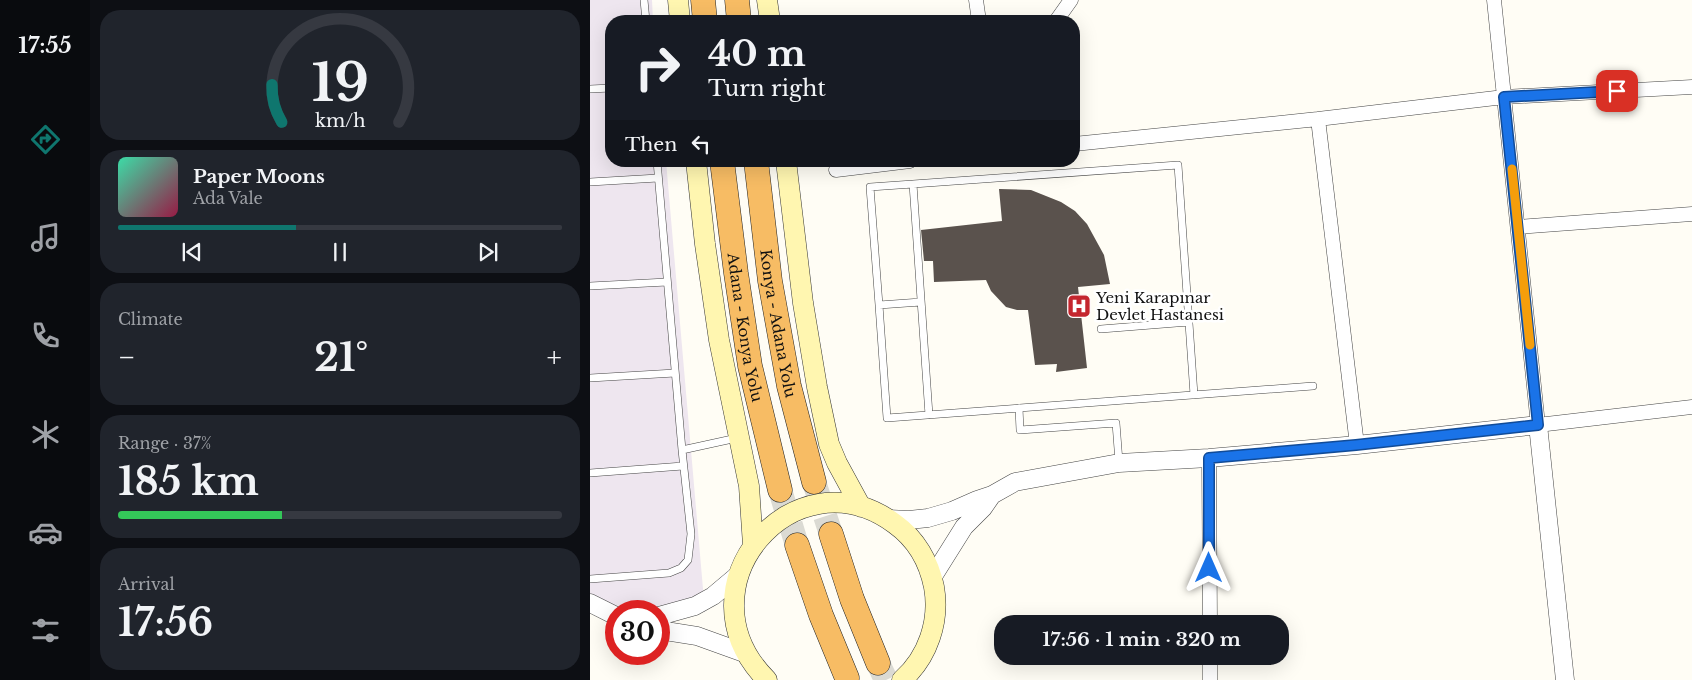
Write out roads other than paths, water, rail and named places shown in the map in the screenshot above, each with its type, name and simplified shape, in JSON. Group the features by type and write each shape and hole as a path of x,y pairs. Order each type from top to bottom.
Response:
{"highway":[{"path":"703,0 704,15"},
{"path":"737,0 739,15"},
{"name":"Adana - Konya Yolu","path":"723,167 750,366 780,490"},
{"name":"Konya - Adana Yolu","path":"757,167 770,280 790,386 814,482"},
{"path":"831,534 852,599 878,663"},
{"path":"797,545 820,615 847,678"}],"main road":[{"path":"678,0 679,15"},
{"path":"767,0 769,15"},
{"path":"697,167 705,244 719,340 749,486 753,545"},
{"path":"787,167 803,302 816,387 829,444 861,507"},
{"path":"760,677 746,654 737,631 734,601 738,575 753,545 774,523 801,509 830,504 861,507 888,519 911,538 927,564 932,578 936,609 934,624 924,652 916,665 902,680"},
{"path":"923,680 924,652"}],"street":[{"path":"976,0 978,15"},
{"path":"1060,15 1071,0"},
{"path":"1494,0 1565,680"},
{"path":"1080,143 1318,119 1504,97 1692,87"},
{"path":"1318,119 1356,445"},
{"path":"836,170 861,167"},
{"path":"1518,227 1692,214"},
{"path":"888,519 909,520 928,518 952,511 992,495 1015,482 1119,463 1209,458 1356,445 1692,407"},
{"path":"1209,458 1210,615"},
{"path":"932,578 964,527 983,508 992,495"},
{"path":"670,613 695,606 713,596 738,575"},
{"path":"590,603 605,610"},
{"path":"670,632 697,636 746,654"},
{"path":"1210,665 1210,680"}],"lane":[{"path":"644,0 645,15"},
{"path":"590,89 605,88"},
{"path":"1194,395 1178,165 870,187 888,418 1019,408 1194,395 1313,386"},
{"path":"590,578 669,573 681,568 688,560 691,534 683,466 657,167"},
{"path":"590,182 658,178"},
{"path":"913,184 929,415"},
{"path":"590,286 667,282"},
{"path":"879,305 921,302"},
{"path":"1101,329 1188,322"},
{"path":"590,378 675,373"},
{"path":"1019,408 1020,430 1116,423 1119,463"},
{"path":"682,450 740,437"},
{"path":"590,473 683,466"}],"tunnel":[{"path":"814,482 831,534"},
{"path":"780,490 797,545"},
{"path":"878,663 886,680"}],"place":[{"name":"Yeni Karapınar Devlet Hastanesi","path":"1079,306"}]}
